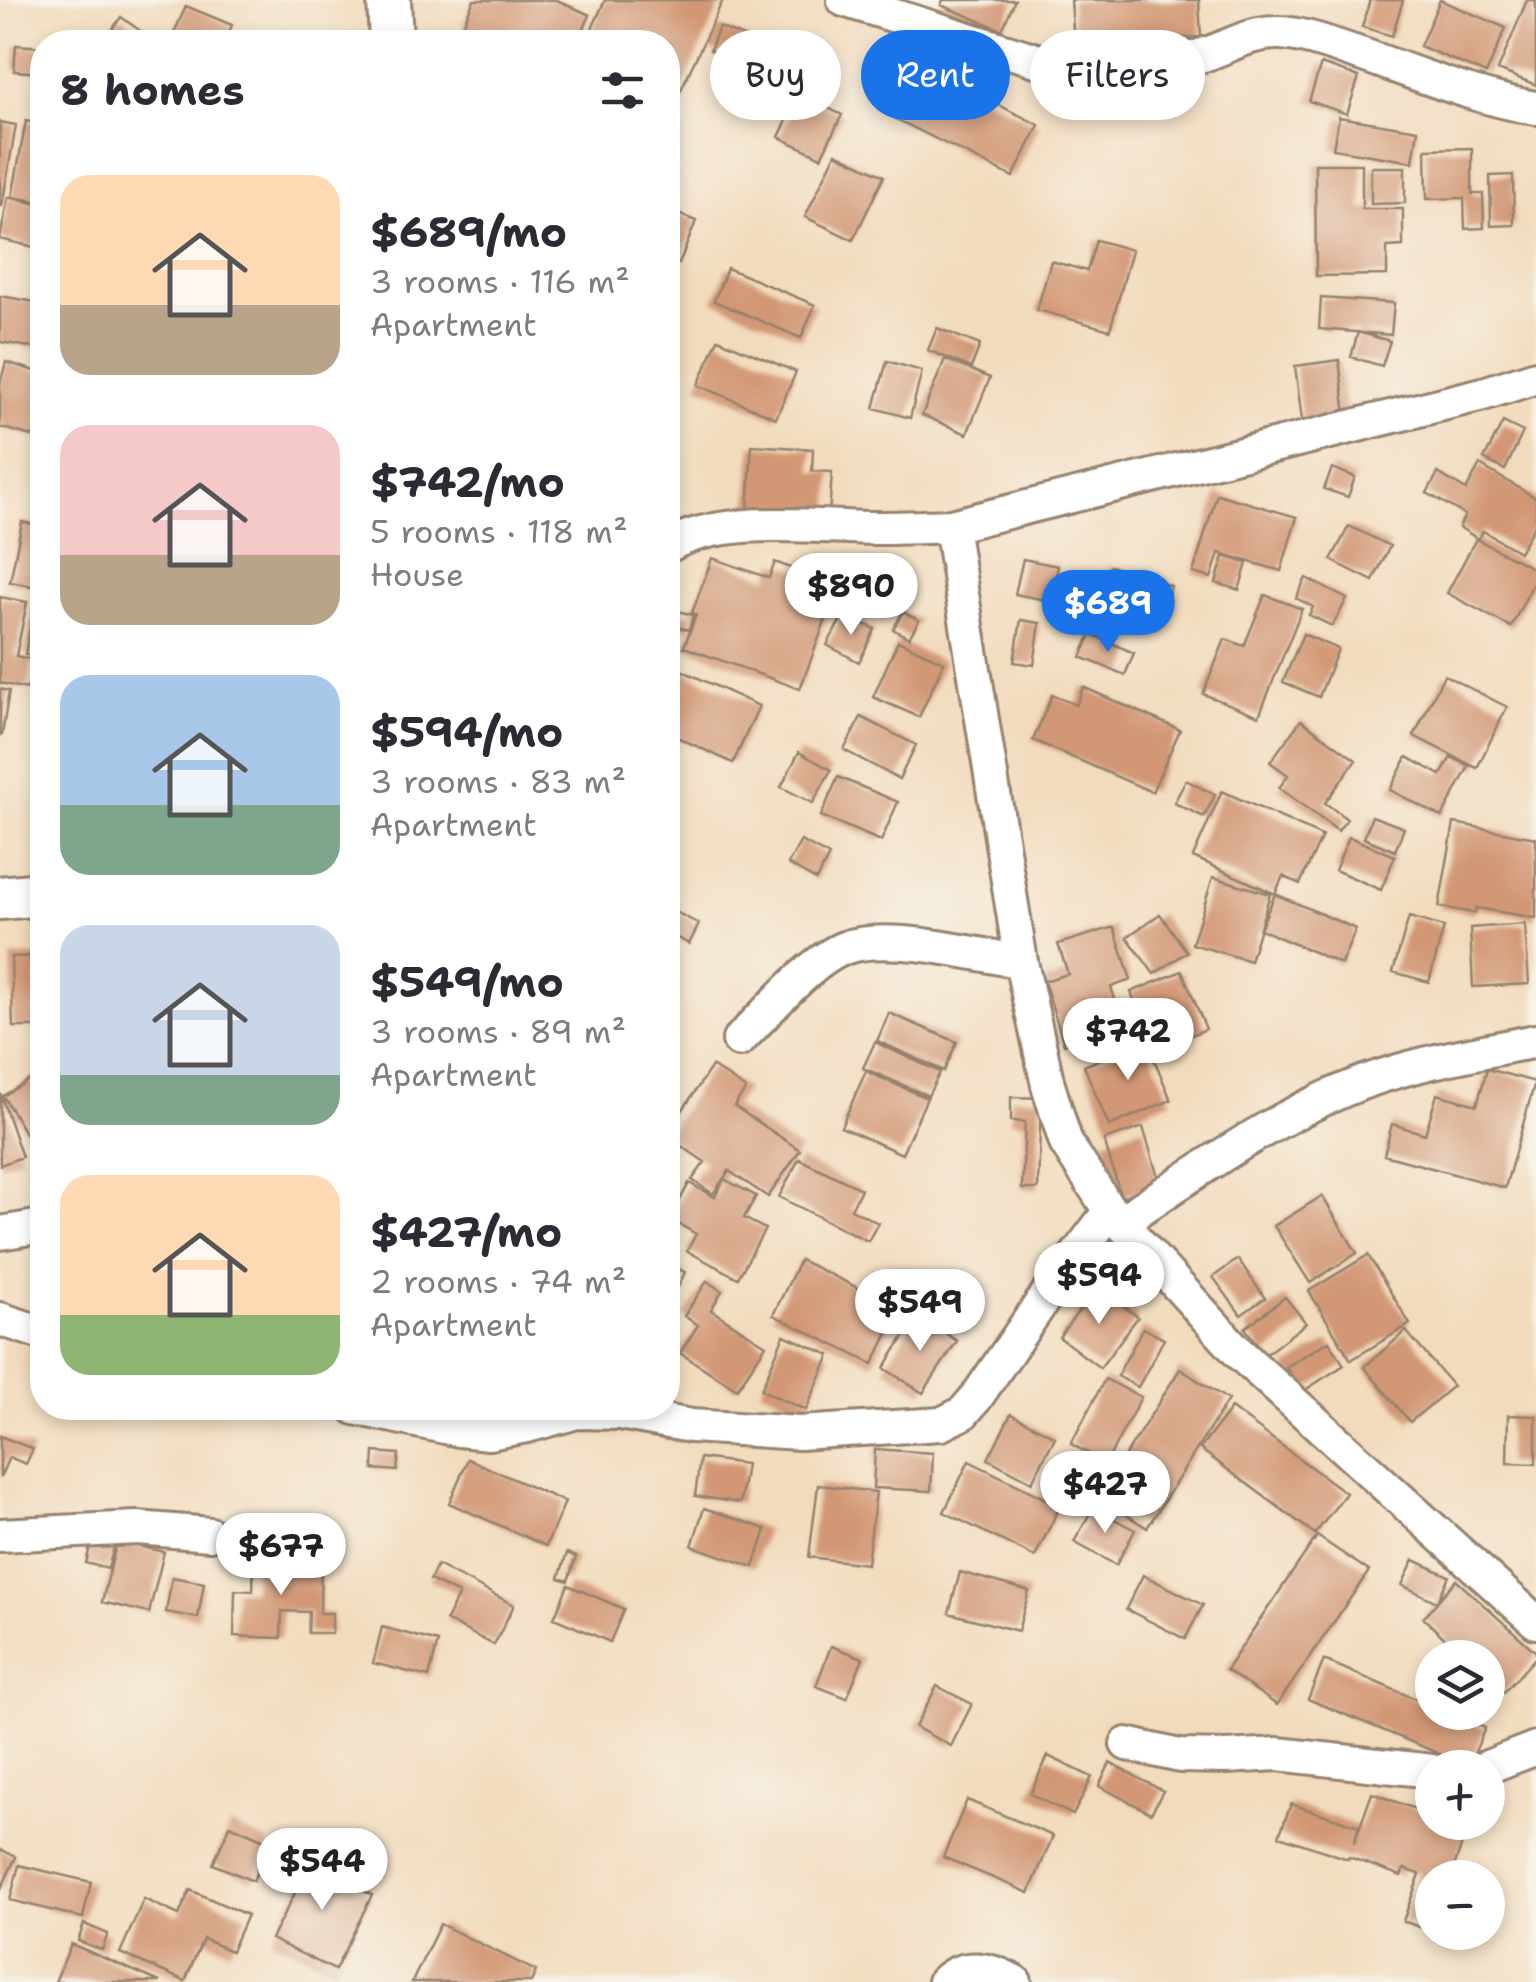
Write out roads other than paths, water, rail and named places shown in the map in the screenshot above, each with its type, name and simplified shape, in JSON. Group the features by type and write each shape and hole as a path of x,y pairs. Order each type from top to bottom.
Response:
{"street":[{"path":"389,0 390,30"},
{"path":"844,0 1085,72 1142,71 1205,54 1244,38 1282,33 1321,42 1500,102 1536,108"},
{"path":"680,539 730,526 952,526 1484,394 1536,377"},
{"path":"952,526 1021,962 1048,1085 1066,1144 1115,1217 1238,1353 1536,1622"},
{"path":"0,898 30,895"},
{"path":"740,1040 820,962 846,947 882,942 1021,962"},
{"path":"658,1420 798,1433 941,1424 963,1413 976,1398 1048,1293 1115,1217 1264,1128 1346,1089 1420,1064 1536,1041"},
{"path":"0,1233 30,1228"},
{"path":"0,1318 30,1329"},
{"path":"412,1420 489,1434 548,1420"},
{"path":"0,1536 137,1528 210,1534"},
{"path":"1127,1744 1180,1756 1278,1754 1415,1768"},
{"path":"1505,1760 1536,1748"},
{"path":"944,1982 961,1970 984,1969 1014,1982"}]}
